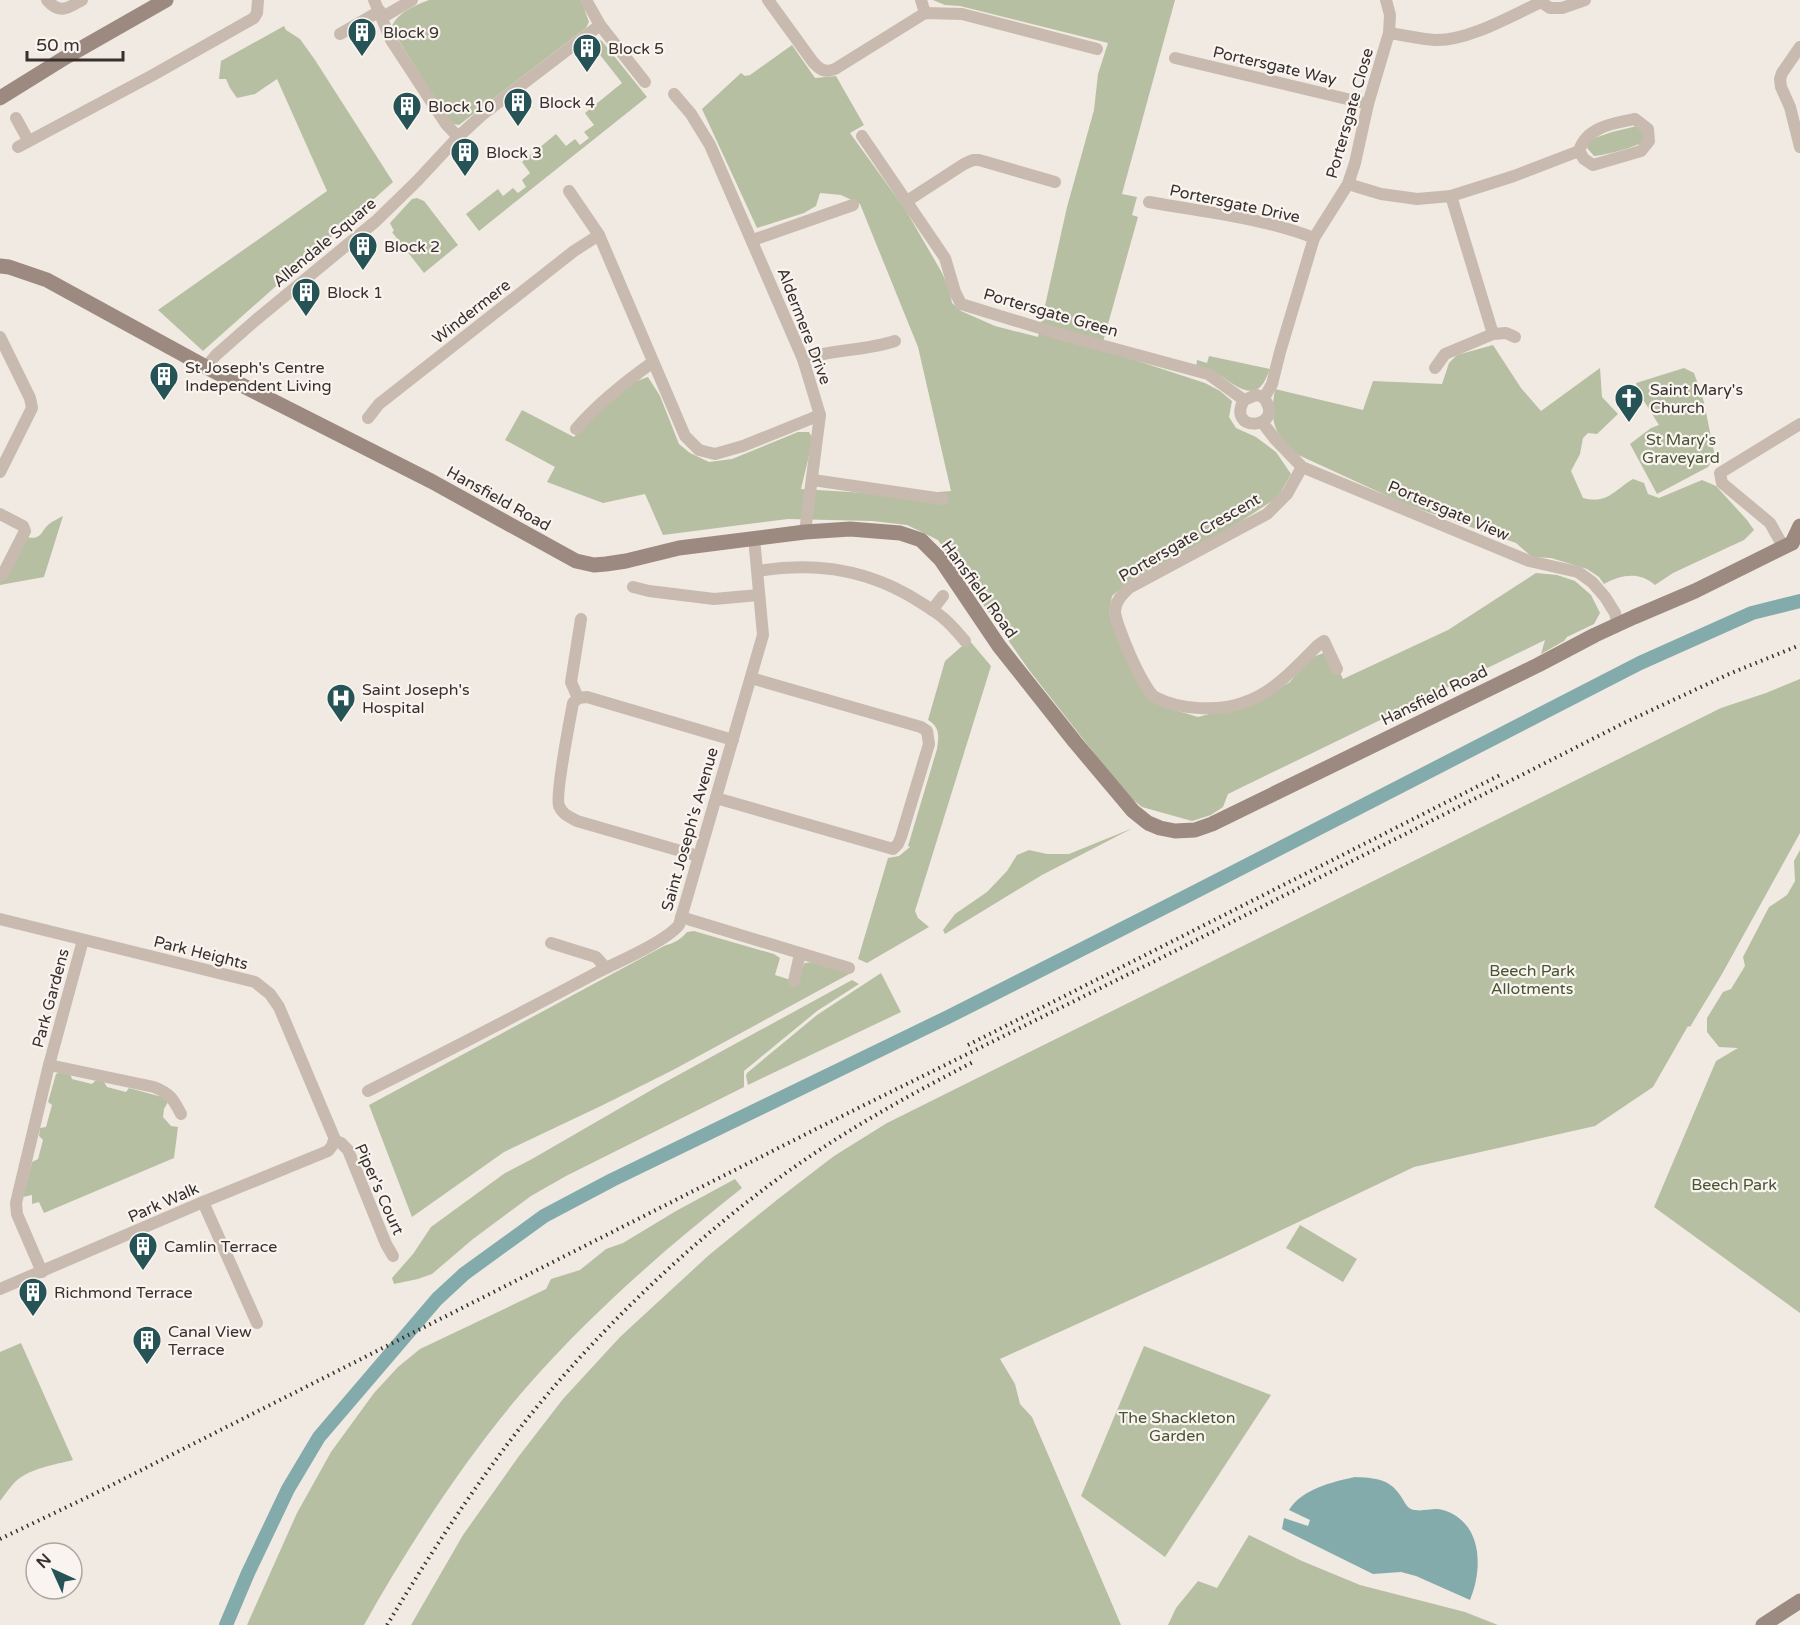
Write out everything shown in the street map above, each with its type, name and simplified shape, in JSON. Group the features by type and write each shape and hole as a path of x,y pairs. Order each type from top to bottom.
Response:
{"street":[{"path":"47,0 55,8 64,9 82,0"},
{"path":"0,98 166,0"},
{"path":"16,118 23,144 254,18 257,13 258,0"},
{"path":"340,34 379,9 412,0"},
{"path":"586,0 600,25 645,82"},
{"path":"768,0 813,62 819,69 827,72 925,13 962,14 1096,49"},
{"path":"921,0 925,13"},
{"name":"Portersgate Close","path":"1264,398 1272,384 1314,238 1348,184 1389,33 1390,15 1386,0"},
{"path":"1389,33 1435,40 1448,39 1481,30 1540,1 1550,8 1562,8 1585,0"},
{"path":"379,9 391,40 446,124 458,137"},
{"name":"Allendale Square","path":"207,367 216,355 257,319 376,221 482,115 600,25"},
{"path":"1800,47 1780,79 1800,147"},
{"name":"Portersgate Way","path":"1175,58 1368,104"},
{"name":"Aldermere Drive","path":"674,94 691,114 710,145 803,359 820,415 805,532"},
{"path":"1348,184 1381,194 1417,199 1451,196 1514,176 1579,151 1586,137 1609,124 1635,118 1648,129 1649,141 1641,152 1593,165 1584,159 1579,151"},
{"name":"Portersgate Green","path":"862,136 945,258 955,292 961,303 1056,333 1208,374 1244,400"},
{"path":"907,201 973,160 1055,182"},
{"path":"569,191 599,235 685,436 699,450 715,454 734,449 820,415"},
{"path":"1451,196 1493,334"},
{"name":"Portersgate Drive","path":"1149,202 1267,224 1314,238"},
{"path":"753,240 853,205"},
{"name":"Windermere","path":"368,418 379,404 574,251 599,235"},
{"name":"Hansfield Road","path":"0,266 47,280 207,367 431,481 576,561 606,564 679,548 805,532 850,529 900,533 921,540 941,560 999,646 1133,811 1148,823 1175,831 1195,830 1212,824 1618,625 1792,546"},
{"path":"1435,368 1445,354 1493,334 1506,333 1515,337"},
{"path":"0,337 30,398 32,408 0,472"},
{"path":"803,359 820,353 884,345 895,341"},
{"path":"576,429 617,389 653,362"},
{"path":"1256,395 1264,398 1268,408 1267,417 1262,422 1247,423 1240,411 1244,400 1256,395"},
{"name":"Portersgate View","path":"1262,422 1275,440 1302,467 1529,561 1578,572 1592,582 1605,597 1615,613 1618,625"},
{"path":"1800,424 1719,473 1722,483 1770,523 1792,546 1800,526"},
{"name":"Portersgate Crescent","path":"1302,467 1287,494 1267,514 1129,588 1117,600 1115,613 1128,652 1152,696 1172,704 1201,709 1244,703 1277,684 1324,641 1338,669"},
{"path":"813,480 943,499"},
{"path":"0,514 23,526 25,531 0,576"},
{"name":"Saint Joseph's Avenue","path":"368,1091 670,935 678,925 763,635 754,538"},
{"path":"758,571 799,567 840,569 887,584 904,591 942,617 965,641"},
{"path":"633,587 650,585 714,599 759,595"},
{"path":"932,610 943,596"},
{"path":"578,698 571,682 581,618"},
{"path":"716,798 893,849 901,837 929,744 927,731 921,727 751,678"},
{"path":"698,856 566,816 558,804 573,703 578,698 587,697 733,740"},
{"path":"681,917 849,968"},
{"name":"Park Heights","path":"0,919 255,982 270,994 279,1007 334,1137 333,1140"},
{"name":"Park Gardens","path":"42,1272 17,1214 16,1203 49,1065 83,940"},
{"path":"551,943 596,957 606,968"},
{"path":"794,981 800,954"},
{"name":"Park Gardens","path":"49,1065 154,1087 172,1097 181,1114"},
{"name":"Park Walk","path":"0,1289 328,1151 333,1140"},
{"name":"Piper's Court","path":"333,1140 341,1143 348,1150 393,1256"},
{"path":"203,1202 257,1323"},
{"path":"1763,1625 1800,1601"}],"green space":[{"path":"429,0 581,0 589,22 586,28 459,125 449,121 392,26 403,13"},
{"path":"933,0 1175,0 1122,194 1137,197 1132,215 1138,217 1101,349 1205,383 1220,391 1232,401 1229,417 1236,428 1256,437 1276,452 1291,474 1278,497 1231,528 1131,580 1112,596 1109,613 1118,640 1165,707 1198,717 1257,701 1290,682 1308,659 1326,652 1337,665 1343,679 1448,630 1536,573 1557,575 1575,581 1591,595 1600,613 1594,624 1567,637 1541,654 1545,640 1228,794 1223,807 1211,815 1192,821 1142,807 1126,794 1029,670 938,540 907,525 872,521 788,519 663,535 645,494 603,503 547,482 555,467 505,440 522,410 574,437 587,421 631,383 648,377 660,396 679,444 690,453 709,462 732,459 798,432 809,432 813,439 801,489 899,495 951,491 918,347 860,204 841,195 820,193 816,206 804,213 757,228 702,109 741,73 745,76 750,75 792,45 815,78 836,76 864,125 850,133 905,209 941,271 949,288 952,303 961,311 995,326 1038,337 1067,207 1094,110 1098,74 1108,43 960,6 945,5"},
{"path":"284,26 286,30 300,39 315,60 393,182 203,351 158,310 327,191 277,79 255,94 237,98 226,79 219,79 221,61"},
{"path":"598,39 647,97 479,231 466,214 498,189 503,196 513,188 518,193 526,187 522,180 530,173 522,162 556,134 566,146 575,139 580,145 589,138 584,132 594,125 585,113 622,83 590,42"},
{"path":"1637,126 1647,134 1639,144 1594,156 1587,148 1589,140"},
{"path":"417,198 424,201 458,245 424,273 392,232 394,231 390,223 412,199"},
{"path":"1493,345 1521,388 1541,411 1600,368 1602,397 1618,414 1597,434 1588,433 1583,438 1580,454 1571,471 1583,498 1605,498 1633,479 1644,483 1648,494 1659,498 1702,480 1716,486 1754,530 1744,540 1673,573 1655,585 1636,576 1617,578 1604,584 1599,577 1587,569 1551,558 1532,557 1516,543 1405,504 1294,453 1281,438 1274,424 1275,389 1363,410 1373,381 1442,384 1449,363 1457,355"},
{"path":"1209,356 1270,369 1259,388 1248,391 1208,370 1196,367 1197,360 1207,363"},
{"name":"St Mary's Graveyard","path":"1684,368 1694,373 1704,402 1715,457 1708,467 1657,494 1630,444 1651,428 1659,425 1639,393 1636,383"},
{"path":"63,516 44,577 0,585 0,579 25,537 38,537 49,524"},
{"path":"969,640 991,666 915,911 918,918 929,927 867,963 858,959 888,858 899,856 910,847 908,846 937,749 938,732 928,720 945,661"},
{"name":"Beech Park Allotments","path":"1800,679 1800,833 1722,974 1690,1027 1688,1026 1653,1087 1595,1126 1414,1167 1229,1255 1000,1359 1015,1384 1020,1404 1032,1417 1121,1625 411,1625 463,1535 563,1399 620,1337 709,1255 834,1156 887,1123 1721,708"},
{"path":"1133,828 1042,875 945,934 943,930 955,914 987,892 1007,871 1017,855 1029,850 1047,854 1069,854"},
{"name":"Beech Park","path":"1800,850 1800,1313 1654,1207 1716,1061 1738,1048 1719,1047 1707,1032 1707,1018 1723,992 1731,989 1745,966 1743,957 1769,907 1787,895 1795,881 1794,861"},
{"path":"694,931 774,954 780,958 775,975 797,982 805,963 812,962 851,973 673,1070 504,1152 412,1217 369,1105 677,941 687,932"},
{"path":"881,973 901,1012 748,1085 747,1073 817,1015"},
{"path":"852,980 859,984 817,1011 744,1071 744,1087 566,1176 531,1196 473,1239 432,1274 394,1284 392,1278 413,1254 431,1227 505,1173"},
{"path":"61,1072 70,1074 72,1079 92,1084 96,1080 104,1082 107,1087 126,1092 129,1088 166,1098 168,1102 163,1117 171,1126 178,1127 174,1158 44,1213 39,1202 32,1204 32,1195 23,1197 32,1162 38,1159 43,1140 39,1136 40,1128 46,1127 52,1105 48,1102 56,1074"},
{"path":"735,1179 742,1188 659,1256 606,1305 555,1355 508,1409 442,1499 364,1625 247,1625 297,1513 331,1452 374,1393 398,1367 420,1349 546,1289 551,1279 580,1270 606,1249 623,1243"},
{"path":"1300,1225 1357,1259 1343,1282 1286,1248"},
{"path":"21,1343 73,1460 28,1473 15,1482 0,1501 0,1352"},
{"name":"The Shackleton Garden","path":"1144,1346 1271,1395 1165,1557 1081,1496"},
{"path":"1249,1535 1302,1561 1360,1585 1465,1612 1498,1625 1168,1625 1176,1608 1198,1581 1217,1588"}],"water":[{"path":"1355,1477 1386,1482 1396,1489 1411,1509 1443,1510 1456,1516 1466,1525 1473,1536 1478,1561 1477,1575 1470,1600 1416,1576 1401,1572 1373,1574 1282,1529 1284,1518 1308,1526 1310,1520 1289,1510 1302,1497 1327,1484"}],"waterway":[{"path":"226,1625 288,1489 319,1437 437,1299 464,1274 544,1216 612,1180 948,1017 1640,663 1752,613 1800,601"}],"railway":[{"path":"0,1539 94,1494 818,1128 1157,960 1626,722 1729,674 1800,645"},
{"path":"968,1045 1500,775"},
{"path":"387,1625 449,1527 516,1433 580,1358 651,1285 727,1218 806,1159 889,1107 975,1061"}],"place":[{"name":"Block 9","path":"362,58"},
{"name":"Block 5","path":"587,74"},
{"name":"Block 4","path":"518,128"},
{"name":"Block 10","path":"407,132"},
{"name":"Block 3","path":"465,178"},
{"name":"Block 2","path":"363,272"},
{"name":"Block 1","path":"306,318"},
{"name":"St Joseph's Centre Independent Living","path":"164,402"},
{"name":"Saint Mary's Church","path":"1629,424"},
{"name":"Saint Joseph's Hospital","path":"341,724"},
{"name":"Camlin Terrace","path":"143,1272"},
{"name":"Richmond Terrace","path":"33,1318"},
{"name":"Canal View Terrace","path":"147,1366"}]}
